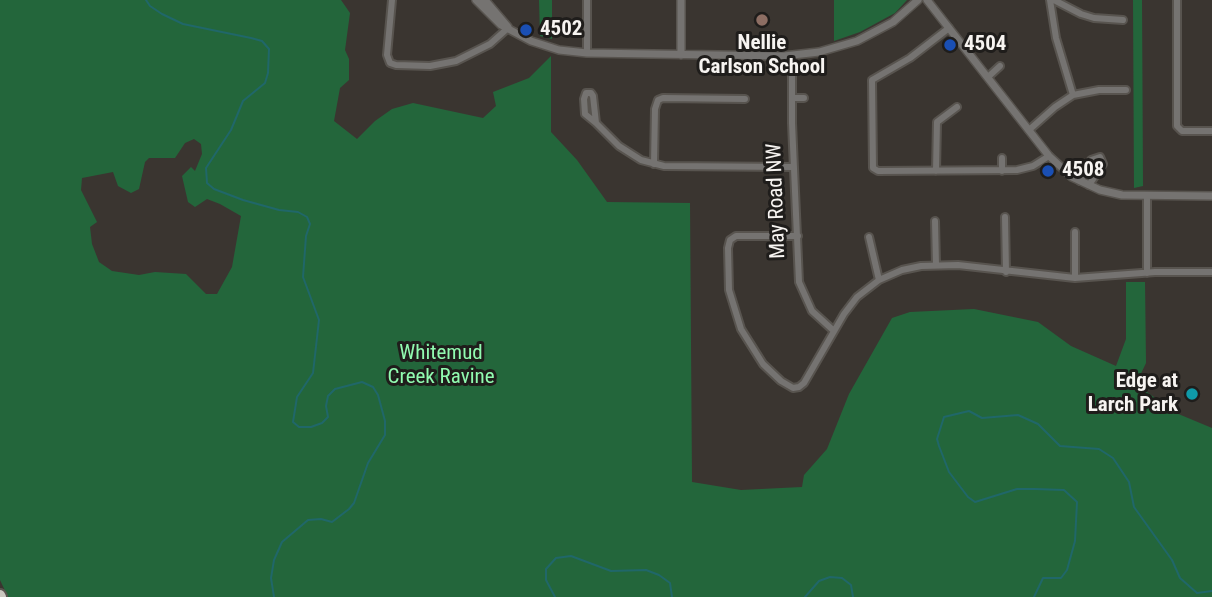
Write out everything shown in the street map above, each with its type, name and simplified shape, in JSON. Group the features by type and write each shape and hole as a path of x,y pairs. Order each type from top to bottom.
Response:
{"street":[{"path":"392,0 387,55 390,62 396,65 430,66 456,61 490,44 508,28"},
{"path":"476,0 496,22 543,46 587,53 792,56 829,50 866,37 892,22 918,0"},
{"path":"485,0 508,28"},
{"path":"587,0 587,53"},
{"path":"681,0 681,55"},
{"path":"927,0 1049,156 1080,181 1110,193 1212,196"},
{"path":"1052,0 1094,18 1123,19"},
{"path":"1052,0 1056,38 1073,95"},
{"path":"1177,0 1177,126 1182,131 1212,131"},
{"path":"949,28 910,58 875,77 872,83 873,168 878,171 1002,171 1028,168 1049,156"},
{"name":"May Road NW","path":"792,56 798,274 803,294 816,316 834,331"},
{"path":"988,77 1000,66"},
{"path":"1029,130 1073,95 1098,90 1126,90"},
{"path":"792,98 804,98"},
{"path":"654,164 654,109 658,100 745,99"},
{"path":"936,171 937,122 957,107"},
{"path":"596,123 628,153 654,164 794,167"},
{"path":"1080,181 1091,160 1100,157 1103,164 1089,185"},
{"path":"1002,158 1002,171"},
{"path":"1147,196 1147,273"},
{"path":"1005,217 1006,272"},
{"path":"935,221 936,265"},
{"path":"1074,232 1075,278"},
{"path":"798,236 738,236 730,240 728,248 728,280 737,319 746,339 764,364 781,381 793,388 803,385 853,302 879,280 910,268 936,265 968,266 1075,278 1212,272"},
{"path":"869,237 879,280"}],"green space":[{"name":"Whitemud Creek Ravine","path":"0,0 341,0 350,13 345,50 349,59 349,80 340,88 334,121 357,139 392,109 413,103 483,118 496,106 493,92 529,78 551,56 551,132 577,160 607,202 690,203 692,482 741,490 802,487 804,475 827,449 849,394 892,318 910,312 974,309 1038,322 1071,346 1116,366 1126,339 1126,282 1145,282 1146,363 1136,384 1176,413 1212,428 1212,597 8,597 0,580","holes":["194,139 201,144 202,154 195,171 191,167 182,176 188,202 195,207 207,199 241,216 232,267 217,294 206,294 186,274 155,272 139,275 112,271 99,262 92,244 90,227 97,222 81,190 82,178 113,172 118,186 131,193 139,189 145,162 149,158 175,158 185,143"]},
{"path":"539,0 552,0 552,39 540,36"},
{"path":"834,0 907,0 895,13 860,32 834,41"},
{"path":"1133,0 1142,0 1143,186 1134,188"}],"waterway":[{"path":"146,0 162,14 183,24 262,41 269,49 265,83 243,101 231,130 206,168 207,183 214,189 243,200 298,212 307,217 310,224 306,236 303,277 319,320 313,373 297,397 293,422 299,427 322,423 328,417 328,396 335,389 362,382 373,387 378,395 385,421 385,435 368,463 354,503 349,509 332,522 308,520 282,542 274,560 271,578 274,597"},
{"path":"1034,597 1043,578 1061,578 1067,570 1075,541 1077,502 1064,490 1035,489 1017,489 975,502 949,472 939,446 937,439 944,417 969,411 982,418 1018,415 1038,424 1060,446 1099,449 1113,458 1129,482 1134,507 1172,560 1180,578 1197,593 1212,591"},
{"path":"555,597 546,580 546,569 556,558 571,556 611,571 646,570 659,575 670,583 672,597"},
{"path":"805,597 819,581 830,577 842,578 851,585 853,597"}],"place":[{"name":"Nellie Carlson School","path":"762,20"},
{"name":"4502","path":"526,30"},
{"name":"4504","path":"950,45"},
{"name":"4508","path":"1048,171"},
{"name":"Edge at Larch Park","path":"1192,394"}]}
